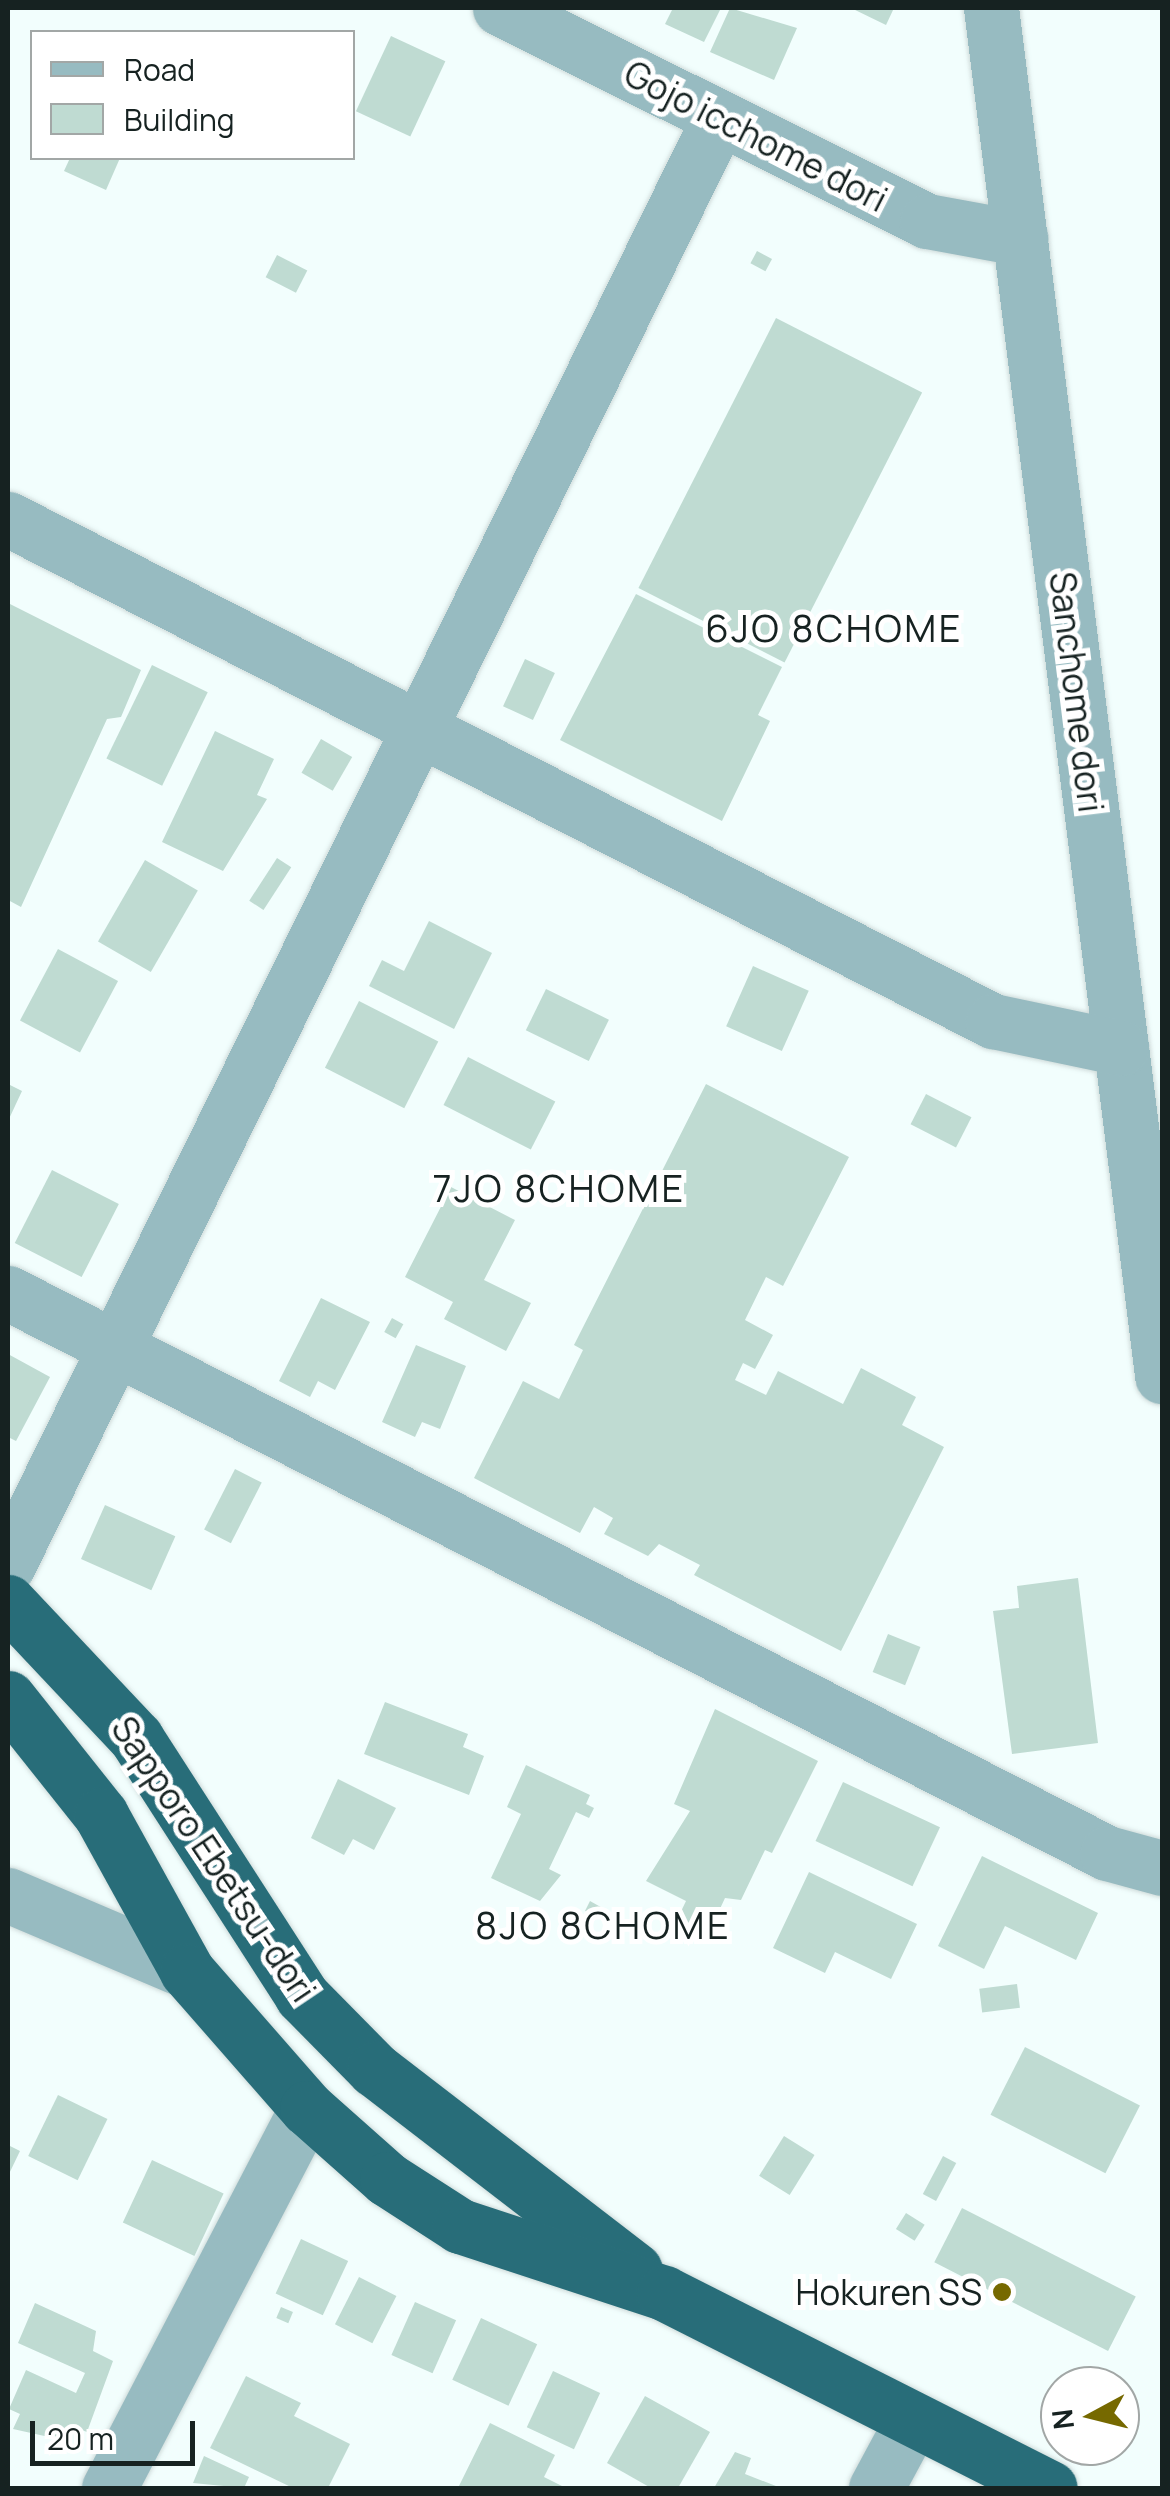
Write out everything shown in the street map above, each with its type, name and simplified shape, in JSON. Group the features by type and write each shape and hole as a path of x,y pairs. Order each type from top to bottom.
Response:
{"highway":[{"name":"Sapporo Ebetsu-dori","path":"8,1602 136,1738 302,1996 374,2069 664,2293"},
{"name":"Sapporo Ebetsu-dori","path":"8,1698 100,1816 187,1971 307,2108 387,2178 460,2226 664,2293 911,2423 1050,2488"}],"street":[{"name":"Gojo icchome dori","path":"500,8 927,221 1020,238"},
{"name":"Sanchome dori","path":"991,8 1162,1376"},
{"path":"8,1564 118,1348 719,118"},
{"path":"8,519 992,1021 1122,1048"},
{"path":"8,1293 1107,1853 1162,1868"},
{"path":"8,1895 187,1971"},
{"path":"109,2488 307,2108"},
{"path":"876,2488 911,2423"}],"building":[{"path":"673,8 721,8 704,42 665,24"},
{"path":"730,8 797,28 774,80 710,52"},
{"path":"851,8 894,8 886,25"},
{"path":"391,36 445,61 410,137 356,111"},
{"path":"69,160 119,160 106,190 64,171"},
{"path":"757,251 772,259 765,271 750,263"},
{"path":"277,255 307,270 296,293 266,277"},
{"path":"776,318 922,392 785,662 638,588"},
{"path":"636,594 782,667 758,715 770,721 722,821 560,740"},
{"path":"8,603 141,670 121,717 107,719 21,907 8,900"},
{"path":"525,659 555,673 533,720 503,706"},
{"path":"152,665 208,692 162,786 106,758"},
{"path":"215,731 274,759 257,795 267,799 223,871 162,842"},
{"path":"321,739 352,757 333,791 302,773"},
{"path":"277,858 291,867 263,910 249,901"},
{"path":"145,860 198,890 151,972 98,941"},
{"path":"429,921 492,953 454,1029 369,986 382,960 404,971"},
{"path":"58,949 118,981 80,1052 20,1021"},
{"path":"753,966 809,991 782,1051 726,1026"},
{"path":"546,989 609,1020 589,1061 526,1030"},
{"path":"359,1001 438,1041 404,1108 325,1068"},
{"path":"468,1057 555,1101 531,1150 443,1105"},
{"path":"8,1084 22,1091 8,1121"},
{"path":"706,1084 849,1157 783,1286 766,1277 745,1320 773,1335 755,1369 743,1363 735,1380 766,1395 778,1371 843,1404 861,1368 916,1397 902,1425 944,1447 841,1651 694,1575 700,1565 659,1544 648,1556 604,1534 613,1518 594,1507 580,1533 474,1478 523,1381 559,1399 583,1350 574,1345"},
{"path":"926,1094 971,1117 956,1147 911,1124"},
{"path":"52,1170 119,1204 82,1277 15,1243"},
{"path":"451,1187 515,1220 484,1280 531,1303 506,1351 444,1319 453,1302 405,1277"},
{"path":"321,1298 370,1322 335,1390 318,1381 310,1397 279,1381"},
{"path":"392,1318 403,1324 396,1338 384,1332"},
{"path":"416,1345 466,1366 440,1429 422,1422 415,1437 382,1422"},
{"path":"8,1354 50,1377 16,1441 8,1437"},
{"path":"235,1469 262,1483 231,1543 204,1530"},
{"path":"105,1505 175,1536 151,1590 81,1559"},
{"path":"1078,1578 1098,1743 1012,1754 993,1611 1019,1608 1017,1586"},
{"path":"888,1634 920,1647 905,1685 873,1672"},
{"path":"385,1702 468,1734 463,1747 484,1756 469,1795 364,1754"},
{"path":"715,1709 818,1761 772,1853 765,1850 741,1900 725,1898 705,1941 674,1926 686,1901 646,1881 690,1811 674,1804"},
{"path":"526,1765 590,1795 586,1804 594,1808 589,1818 576,1812 549,1869 561,1875 540,1901 491,1878 521,1814 507,1807"},
{"path":"338,1779 396,1808 374,1850 353,1839 344,1855 311,1838"},
{"path":"843,1782 940,1827 913,1886 816,1841"},
{"path":"982,1856 1098,1913 1076,1960 1005,1926 984,1969 938,1946"},
{"path":"809,1872 917,1924 891,1979 835,1952 825,1973 773,1948"},
{"path":"590,1901 606,1910 602,1919 585,1911"},
{"path":"1017,1984 1020,2008 982,2012 979,1989"},
{"path":"1025,2047 1140,2106 1105,2173 990,2115"},
{"path":"58,2095 107,2119 78,2180 28,2156"},
{"path":"784,2136 815,2155 790,2195 759,2176"},
{"path":"8,2145 20,2151 8,2176"},
{"path":"943,2156 956,2163 936,2201 923,2194"},
{"path":"152,2160 224,2193 194,2256 123,2223"},
{"path":"962,2208 1136,2297 1108,2351 934,2262"},
{"path":"906,2213 925,2225 915,2241 896,2229"},
{"path":"301,2239 348,2261 323,2315 276,2293"},
{"path":"359,2277 396,2296 372,2343 335,2324"},
{"path":"415,2302 456,2320 433,2373 391,2355"},
{"path":"35,2303 96,2331 93,2351 113,2361 87,2432 74,2427 67,2441 13,2429 20,2414 9,2409 26,2370 76,2393 85,2373 18,2343"},
{"path":"281,2307 293,2312 288,2323 276,2318"},
{"path":"481,2318 537,2344 508,2406 452,2380"},
{"path":"553,2371 600,2393 574,2449 527,2427"},
{"path":"246,2376 301,2403 294,2416 350,2444 328,2488 293,2488 210,2448"},
{"path":"645,2396 710,2432 678,2488 651,2488 607,2463"},
{"path":"490,2423 555,2455 544,2477 566,2488 458,2488"},
{"path":"735,2452 751,2458 745,2474 781,2488 714,2488"},
{"path":"204,2456 249,2477 244,2488 193,2483"}],"place":[{"name":"Hokuren SS","path":"1002,2292"}],"district":[{"name":"6JO 8CHOME","path":"834,628"},
{"name":"7JO 8CHOME","path":"559,1188"},
{"name":"8JO 8CHOME","path":"603,1925"}]}
